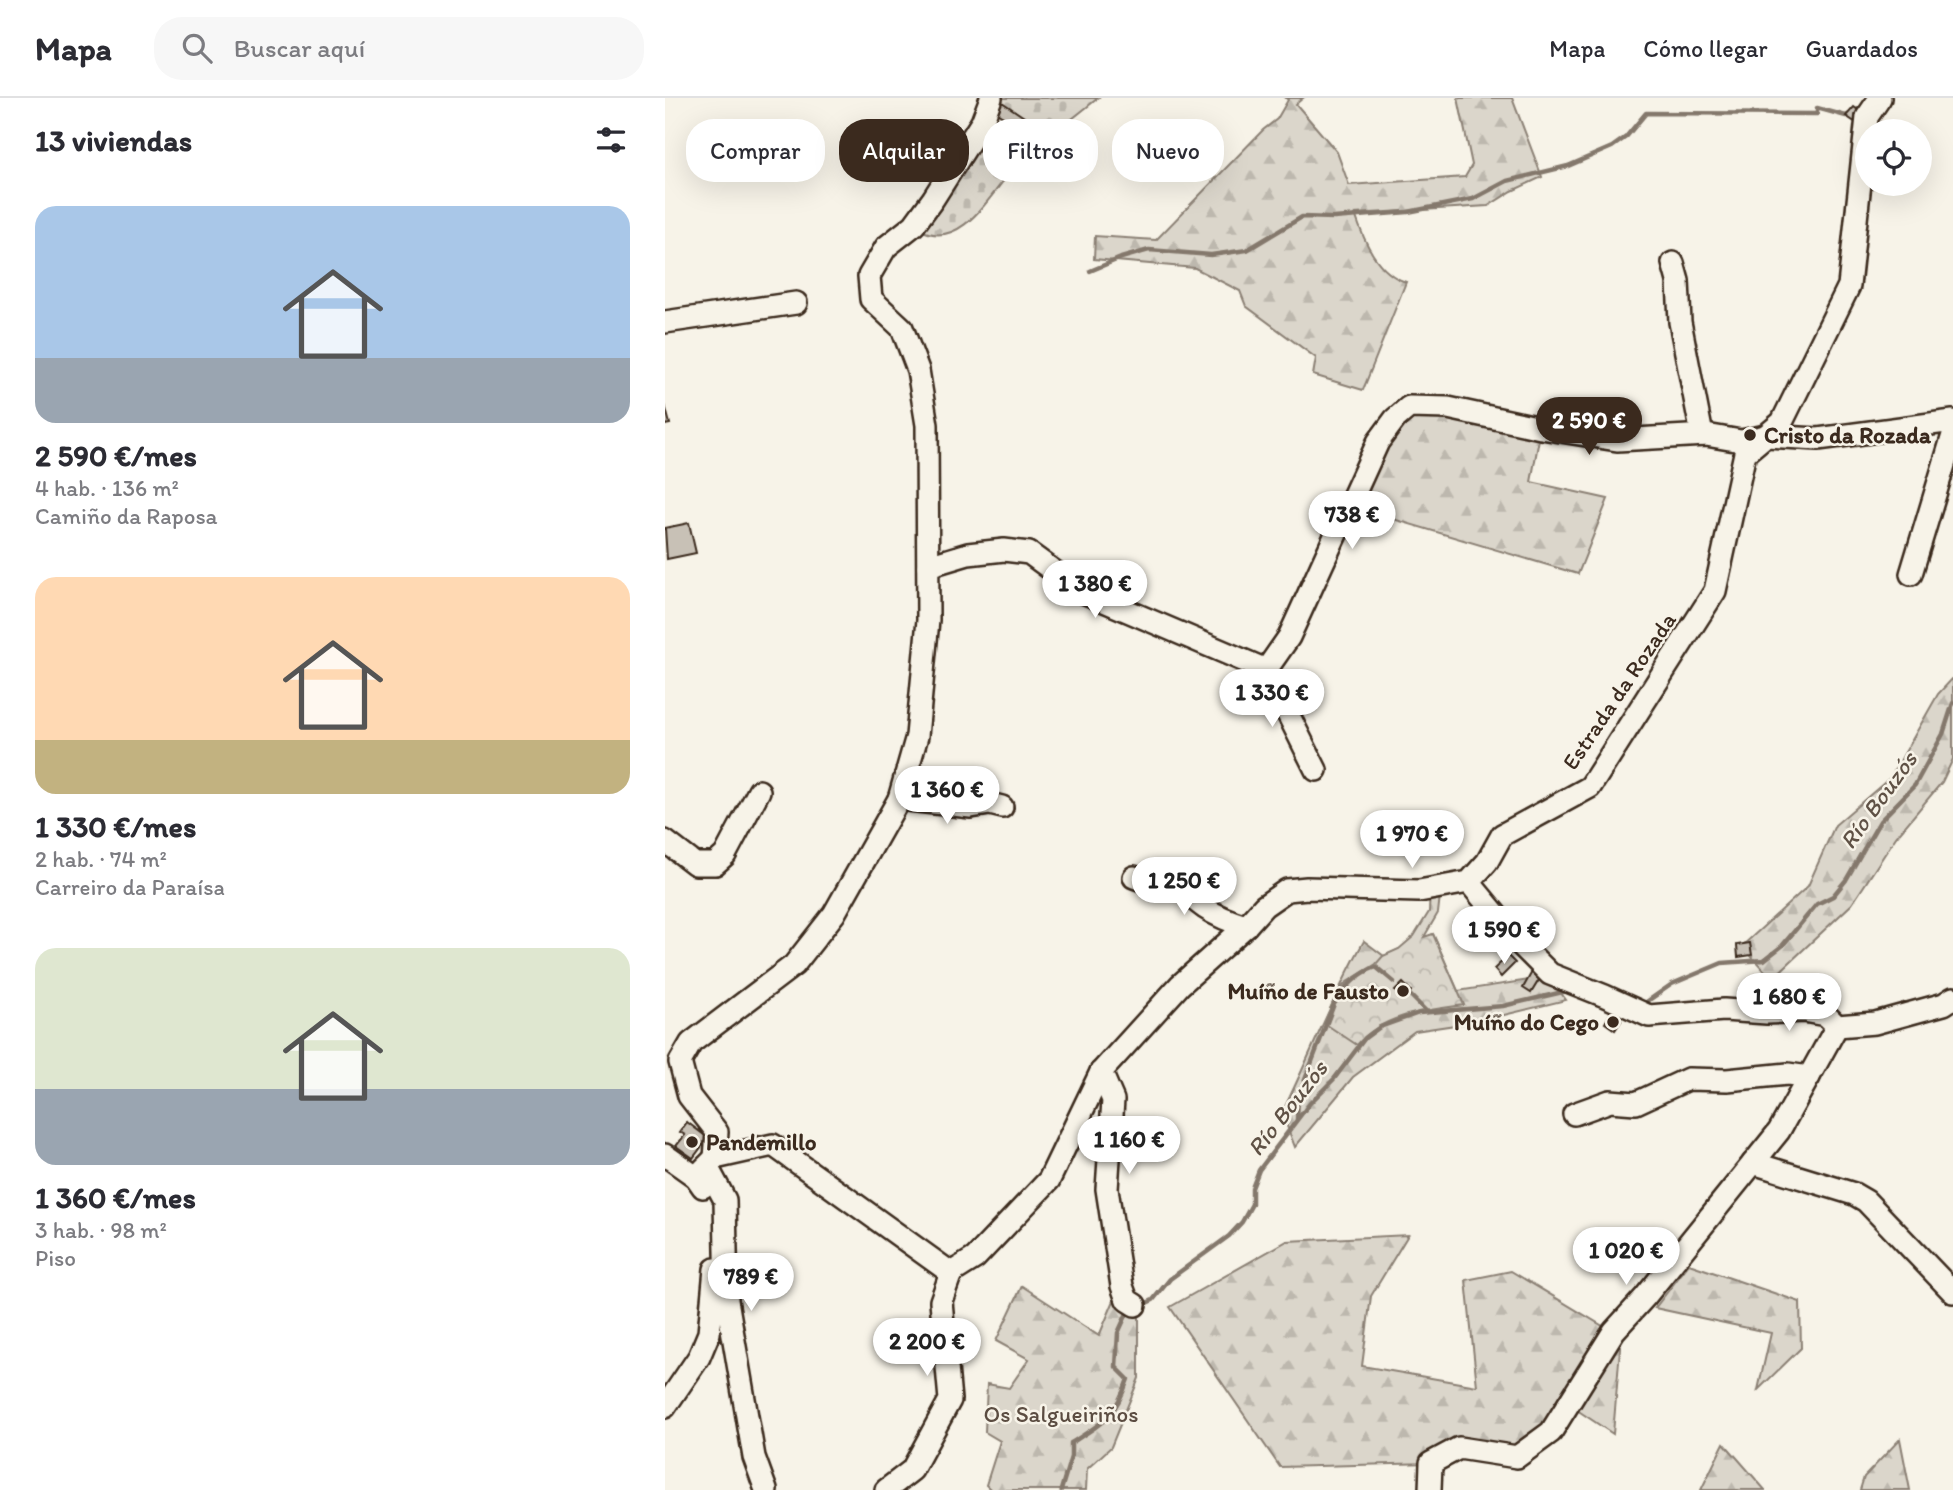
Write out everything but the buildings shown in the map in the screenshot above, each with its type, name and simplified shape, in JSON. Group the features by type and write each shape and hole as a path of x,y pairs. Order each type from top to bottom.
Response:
{"street":[{"path":"665,1407 699,1357 709,1333 716,1264 717,1218 708,1194 705,1167 717,1132 689,1096 680,1062 691,1042 794,965 834,914 899,799 917,736 928,620 927,425 918,370 902,328 871,299 869,276 886,247 914,226 982,122 991,98"},
{"name":"Estrada da Rozada","path":"1469,882 1487,862 1502,835 1590,787 1715,591 1745,453 1782,422 1849,286 1867,117 1880,98"},
{"path":"1673,263 1678,281 1680,322 1702,435"},
{"path":"665,322 796,303"},
{"path":"1266,670 1289,638 1378,442 1395,419 1409,407 1448,408 1541,428 1617,440 1702,435 1741,441 1766,436 1818,439 1953,421 1953,435 1911,574"},
{"path":"928,566 968,554 992,551 1029,554 1081,591 1266,670 1316,770"},
{"path":"665,841 695,864 715,864 725,855 759,792"},
{"path":"899,799 971,807 990,804 1002,807"},
{"path":"1134,877 1150,883 1164,878 1179,886 1206,909 1246,926"},
{"path":"886,1490 912,1470 950,1400 941,1301 951,1273 975,1258 1049,1180 1101,1072 1180,985 1246,926 1264,906 1287,890 1307,888 1419,891 1469,882 1522,946 1550,974 1649,1016 1724,1010 1767,1013 1804,1011 1826,1015 1837,1026 1875,1023 1944,1004 1953,998"},
{"path":"1430,1490 1431,1463 1459,1448 1517,1457 1551,1432 1614,1331 1645,1297 1779,1131 1837,1026"},
{"path":"1101,1072 1113,1100 1107,1189 1122,1286 1127,1300 1135,1305"},
{"path":"1574,1114 1610,1101 1636,1103 1688,1079 1727,1080 1788,1074 1809,1077"},
{"path":"668,1162 705,1167 773,1145 951,1273"},
{"path":"1753,1163 1854,1194 1866,1201 1953,1292"},
{"path":"705,1167 711,1172 725,1200 727,1300 754,1457 766,1490"}],"green space":[{"path":"1003,98 1098,98 1071,119 995,119 998,114 995,112"},
{"path":"1286,98 1303,98 1296,104 1337,152 1349,185 1465,177 1472,165 1458,98 1512,98 1542,177 1488,206 1355,214 1367,245 1379,264 1396,278 1406,282 1363,390 1313,375 1316,358 1246,306 1240,291 1195,268 1094,259 1095,236 1156,240 1212,182 1224,182 1224,170 1277,119 1288,100"},
{"path":"983,138 983,182 1002,182 981,209 953,231 938,235 921,230 955,182 969,182 969,160"},
{"path":"1409,407 1541,428 1531,482 1608,499 1578,574 1349,506"},
{"path":"1953,678 1953,759 1942,782 1896,837 1852,904 1772,979 1742,946 1808,886 1835,825 1891,777 1938,694"},
{"path":"1441,887 1438,913 1424,937 1433,934 1464,1005 1420,1012 1392,1020 1379,1026 1357,1045 1324,1023 1338,991 1347,982 1376,964 1383,956 1399,949 1414,936 1429,912 1430,889"},
{"path":"1433,934 1458,991 1549,977 1566,1000 1475,1022 1415,1031 1353,1077 1295,1147 1282,1113 1364,941 1384,956"},
{"path":"1408,1235 1371,1296 1362,1366 1477,1386 1466,1280 1511,1271 1621,1337 1613,1434 1568,1404 1517,1457 1459,1448 1431,1463 1280,1467 1170,1307 1287,1241"},
{"path":"1689,1264 1800,1302 1801,1348 1758,1390 1771,1333 1655,1308"},
{"name":"Os Salgueiriños","path":"1022,1286 1099,1336 1115,1298 1139,1317 1139,1378 1111,1447 1087,1469 1086,1490 991,1490 986,1485 1000,1441 985,1432 987,1384 1009,1388 1029,1359 996,1341"},
{"path":"1900,1439 1910,1490 1860,1490 1864,1477"},
{"path":"1724,1443 1765,1490 1701,1490"}],"waterway":[{"path":"1090,271 1149,250 1211,255 1247,250 1302,217 1334,218 1408,212 1473,199 1507,181 1568,166 1612,147 1626,137 1646,113 1817,114 1817,108 1846,116 1864,106"},
{"name":"Río Bouzós","path":"1642,1005 1672,984 1722,963 1764,960 1782,946 1817,904 1833,896 1846,880 1880,821 1915,785 1943,734 1953,703"},
{"path":"1297,1119 1298,1098 1338,998 1357,977 1376,967 1394,982"},
{"name":"Río Bouzós","path":"1140,1306 1153,1300 1170,1279 1229,1236 1242,1222 1252,1204 1252,1188 1259,1170 1310,1103 1334,1079 1365,1038 1380,1027 1419,1013 1503,1006 1567,991"},
{"path":"1409,994 1427,1012"},
{"name":"Río Bouzós","path":"1061,1490 1071,1457 1071,1443 1107,1417 1123,1392 1128,1379 1116,1367 1118,1333 1128,1311 1132,1309"}],"place":[{"name":"Cristo da Rozada","path":"1750,435"},
{"name":"Muíño de Fausto","path":"1403,991"},
{"name":"Muíño do Cego","path":"1613,1022"},
{"name":"Pandemillo","path":"692,1142"}]}
